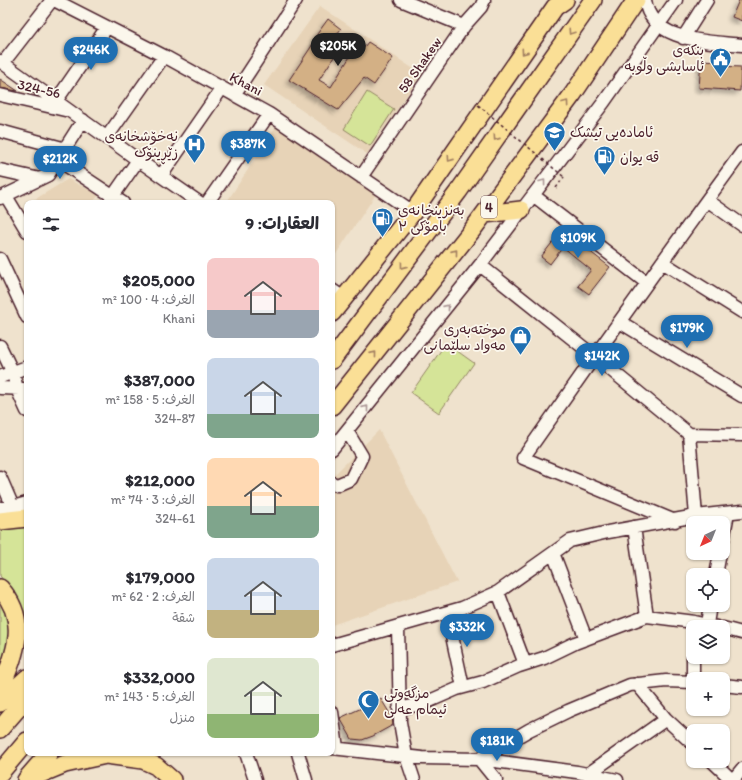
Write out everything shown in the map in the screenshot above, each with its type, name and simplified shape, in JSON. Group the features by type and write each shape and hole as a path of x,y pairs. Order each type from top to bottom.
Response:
{"highway":[{"path":"338,294 413,212 555,7 565,0"},
{"path":"335,356 458,192 593,0"},
{"name":"4","path":"335,402 484,214 573,94 636,0"},
{"path":"484,214 521,210"},
{"path":"0,522 24,518"},
{"path":"0,588 10,600 15,613 18,636 15,652 0,690"},
{"path":"0,703 24,681"},
{"path":"0,729 24,701"},
{"path":"0,774 24,745"},
{"path":"26,780 46,756"},
{"path":"26,780 64,764 101,756"},
{"path":"113,756 143,760 156,766 172,780"}],"street":[{"name":"Khani","path":"53,0 164,56 269,114 413,212"},
{"path":"53,0 2,62 196,200"},
{"path":"234,95 296,0"},
{"path":"464,26 481,7 484,0"},
{"path":"645,0 656,29 672,42 742,51"},
{"path":"335,446 480,265 604,102 676,0"},
{"path":"683,38 707,0"},
{"name":"58 Shakew","path":"360,177 464,26 404,1"},
{"path":"56,100 107,27"},
{"path":"656,29 683,38 742,45"},
{"path":"107,137 164,56"},
{"path":"161,176 222,88"},
{"name":"324-56","path":"0,95 72,112"},
{"path":"209,200 269,114"},
{"path":"24,227 3,197 48,175 66,149 83,120"},
{"path":"0,131 66,149"},
{"path":"675,521 523,458 594,356 742,152"},
{"path":"58,160 115,200"},
{"path":"117,200 138,160"},
{"path":"0,170 40,179"},
{"path":"533,195 646,284"},
{"path":"707,200 742,225"},
{"path":"0,259 24,311"},
{"path":"662,262 742,312"},
{"path":"480,265 689,434 742,435"},
{"path":"620,322 742,396"},
{"path":"0,346 22,389"},
{"path":"0,377 24,368"},
{"path":"0,388 22,389"},
{"path":"335,484 337,485 351,479 362,456 348,431"},
{"path":"689,434 696,516 742,511"},
{"path":"0,478 13,507"},
{"path":"0,508 13,507 24,504"},
{"path":"727,516 728,512"},
{"path":"335,644 462,608 498,592 570,541 634,527 686,518"},
{"path":"634,527 647,616"},
{"path":"554,553 586,639"},
{"path":"498,592 525,664"},
{"path":"447,613 463,688"},
{"path":"399,709 425,703 483,682 525,664 544,658 586,639 647,616 686,623"},
{"path":"398,626 400,722 406,756 414,780"},
{"path":"730,630 742,633"},
{"path":"479,759 529,730 568,711 630,685 666,681 686,682"},
{"path":"637,684 666,719 686,738"},
{"path":"730,686 742,687"},
{"path":"588,774 666,719"},
{"path":"335,748 422,758 479,759 588,774 617,780"},
{"path":"247,756 255,780"},
{"path":"299,756 306,780"},
{"path":"479,759 496,780"},
{"path":"719,768 732,780 742,768"}],"path":[{"path":"478,105 564,177 556,188"}],"shaded area":[{"path":"320,6 421,74 367,154 264,85"},
{"path":"276,127 376,194 335,256 335,200 228,200"},
{"path":"68,179 99,195 95,200 34,200"},
{"path":"379,430 457,582 335,624 335,474"}],"green space":[{"path":"367,92 394,109 370,146 344,129"},
{"path":"446,343 474,363 439,413 411,393"},
{"path":"24,525 24,617 14,593 0,576 0,529"},
{"path":"0,603 7,619 9,644 5,660 0,671"}],"building":[{"path":"739,0 742,0 742,21 732,17"},
{"path":"328,19 341,29 337,34 345,40 319,80 331,87 356,47 361,51 368,42 393,58 374,85 364,78 338,110 289,80 317,38 315,37"},
{"name":"بنکەی ئاسایشی وڵوبە","path":"701,60 719,61 718,66 741,67 740,91 699,88"},
{"path":"0,79 18,91 0,88"},
{"path":"562,230 610,267 589,294 578,286 591,270 563,247 550,264 541,257"},
{"name":"مزگەوتی ئیمام عەلی","path":"381,699 392,717 393,725 362,740 352,739 340,718"}],"place":[{"name":"بنکەی ئاسایشی وڵوبە","path":"720,78"},
{"name":"ئامادەیی تیشک","path":"555,152"},
{"name":"نەخۆشخانەی زێڕینۆک","path":"194,164"},
{"name":"قه یوان","path":"604,176"},
{"name":"بەنزینخانەی بامۆکی ٣","path":"382,238"},
{"name":"موختەبەری مەواد سلێمانی","path":"521,356"},
{"name":"مزگەوتی ئیمام عەلی","path":"368,720"}]}
